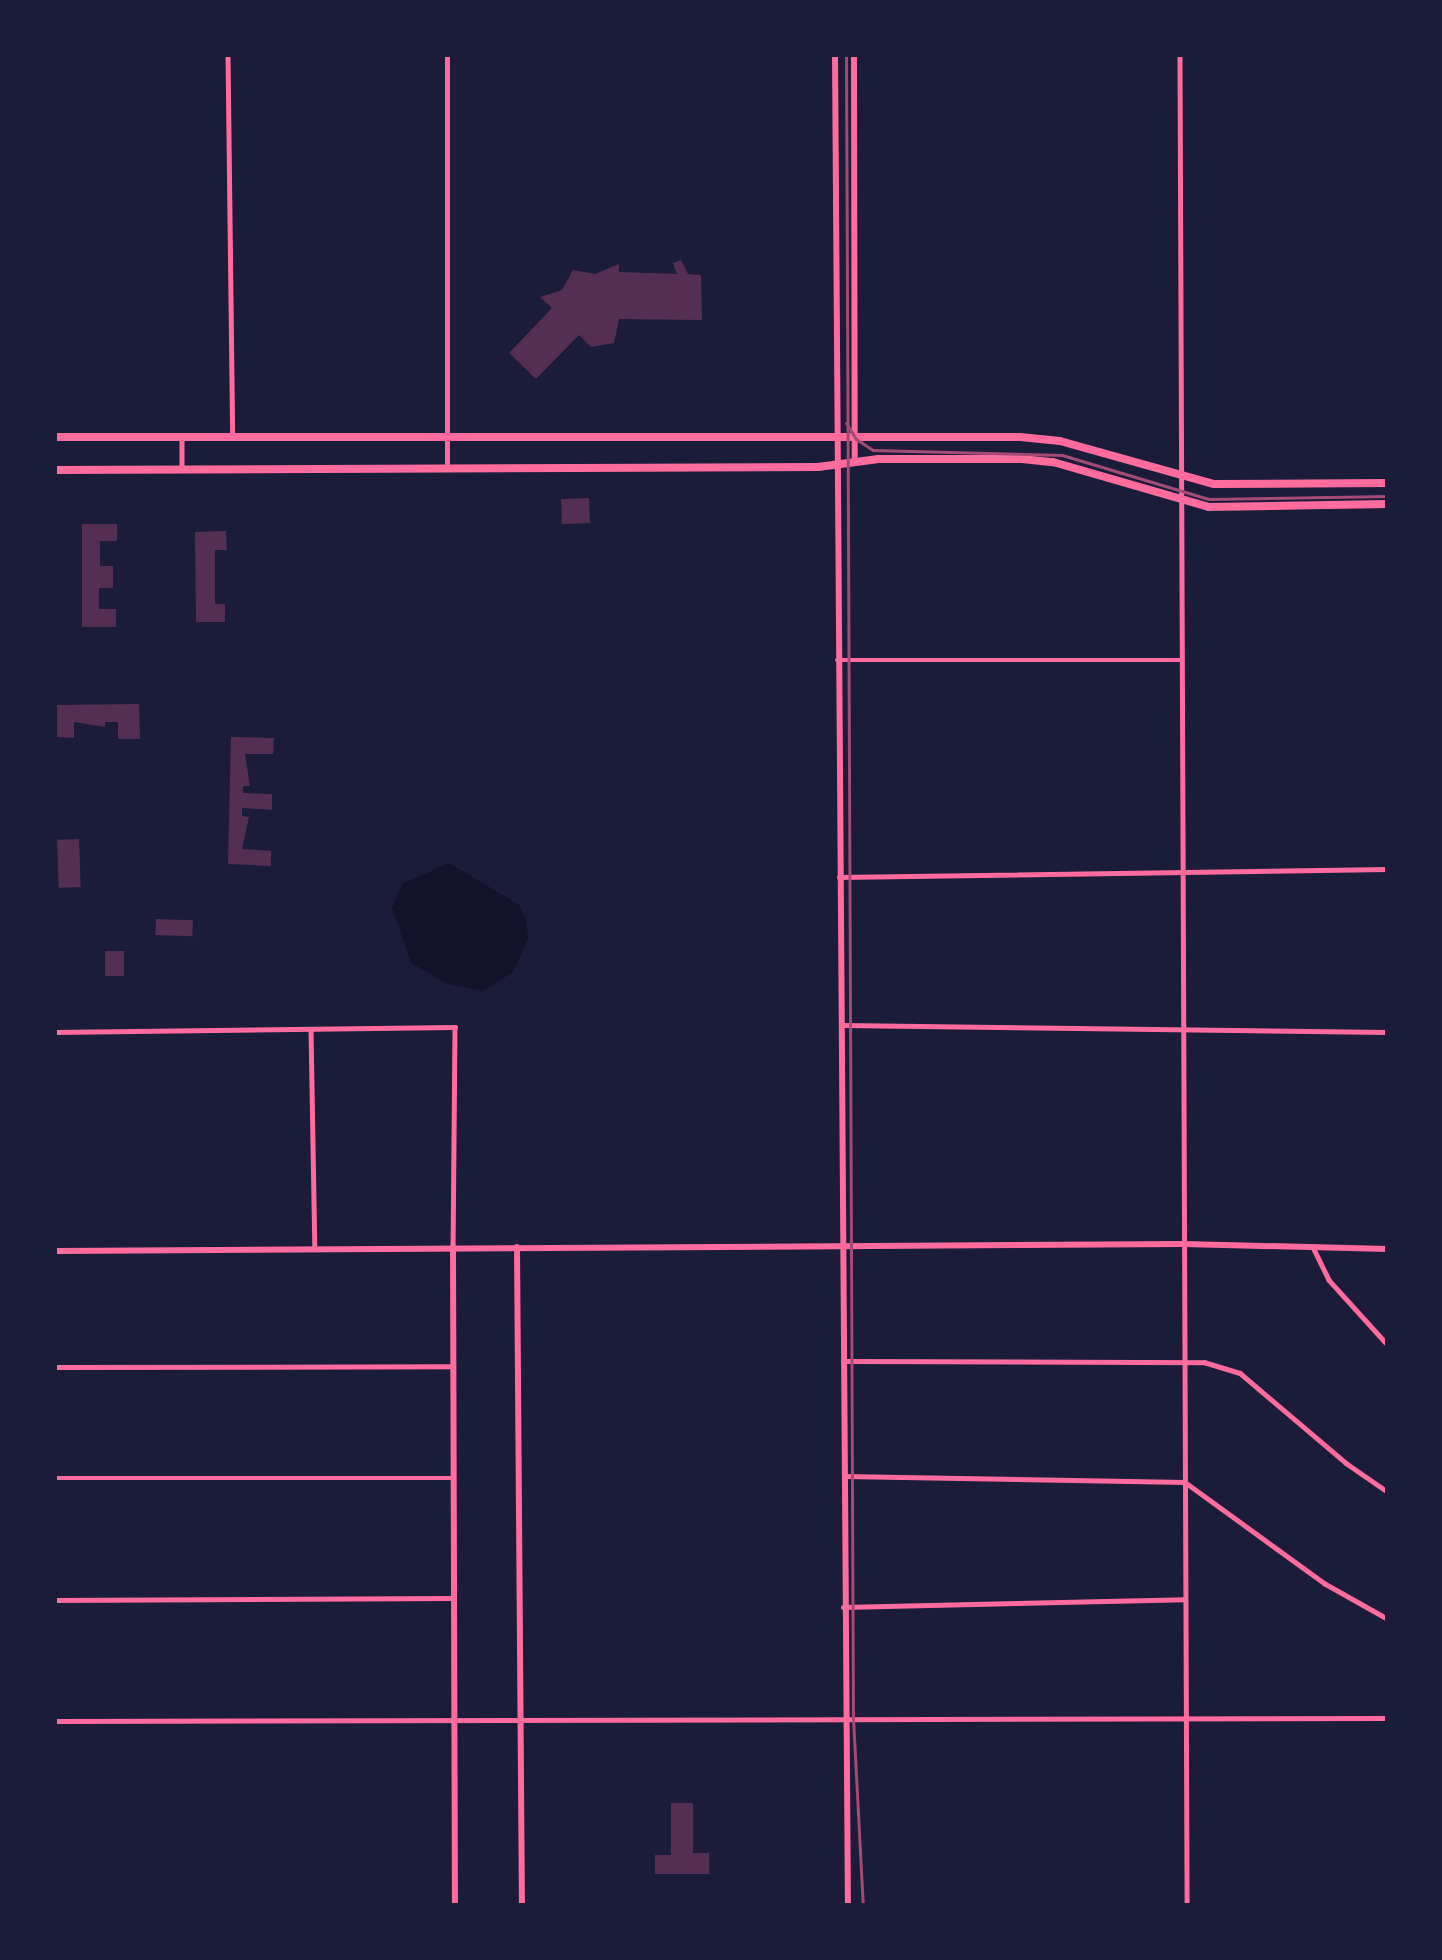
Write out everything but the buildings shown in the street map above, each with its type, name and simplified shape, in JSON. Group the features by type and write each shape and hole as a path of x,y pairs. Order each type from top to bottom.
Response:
{"main road":[{"path":"54,437 838,435 1060,441 1181,478 1251,488 1388,483"},
{"path":"54,470 1054,462 1182,502 1226,508 1388,504"}],"street":[{"path":"228,54 232,436"},
{"path":"447,54 447,470"},
{"path":"835,54 848,1906"},
{"path":"854,54 856,462"},
{"path":"1180,54 1186,1906"},
{"path":"182,437 182,470"},
{"path":"837,660 1182,660"},
{"path":"839,877 1388,869"},
{"path":"840,1025 1388,1032"},
{"path":"54,1032 455,1027 455,1906"},
{"path":"311,1029 315,1249"},
{"path":"54,1251 1184,1244 1388,1249"},
{"path":"517,1247 522,1906"},
{"path":"1314,1250 1329,1280 1388,1345"},
{"path":"843,1361 1204,1362 1240,1373 1346,1463 1388,1492"},
{"path":"54,1367 453,1366"},
{"path":"844,1476 1185,1482 1324,1583 1388,1619"},
{"path":"54,1478 454,1478"},
{"path":"54,1600 454,1598"},
{"path":"843,1607 1185,1599"},
{"path":"54,1721 1388,1718"}],"shaded area":[{"path":"449,863 519,905 526,920 528,938 513,972 483,991 448,984 411,963 392,908 402,884"}],"tram line":[{"path":"846,54 853,1718 863,1906"},
{"path":"846,423 856,439 873,450 1062,455 1209,499 1388,496"}]}
